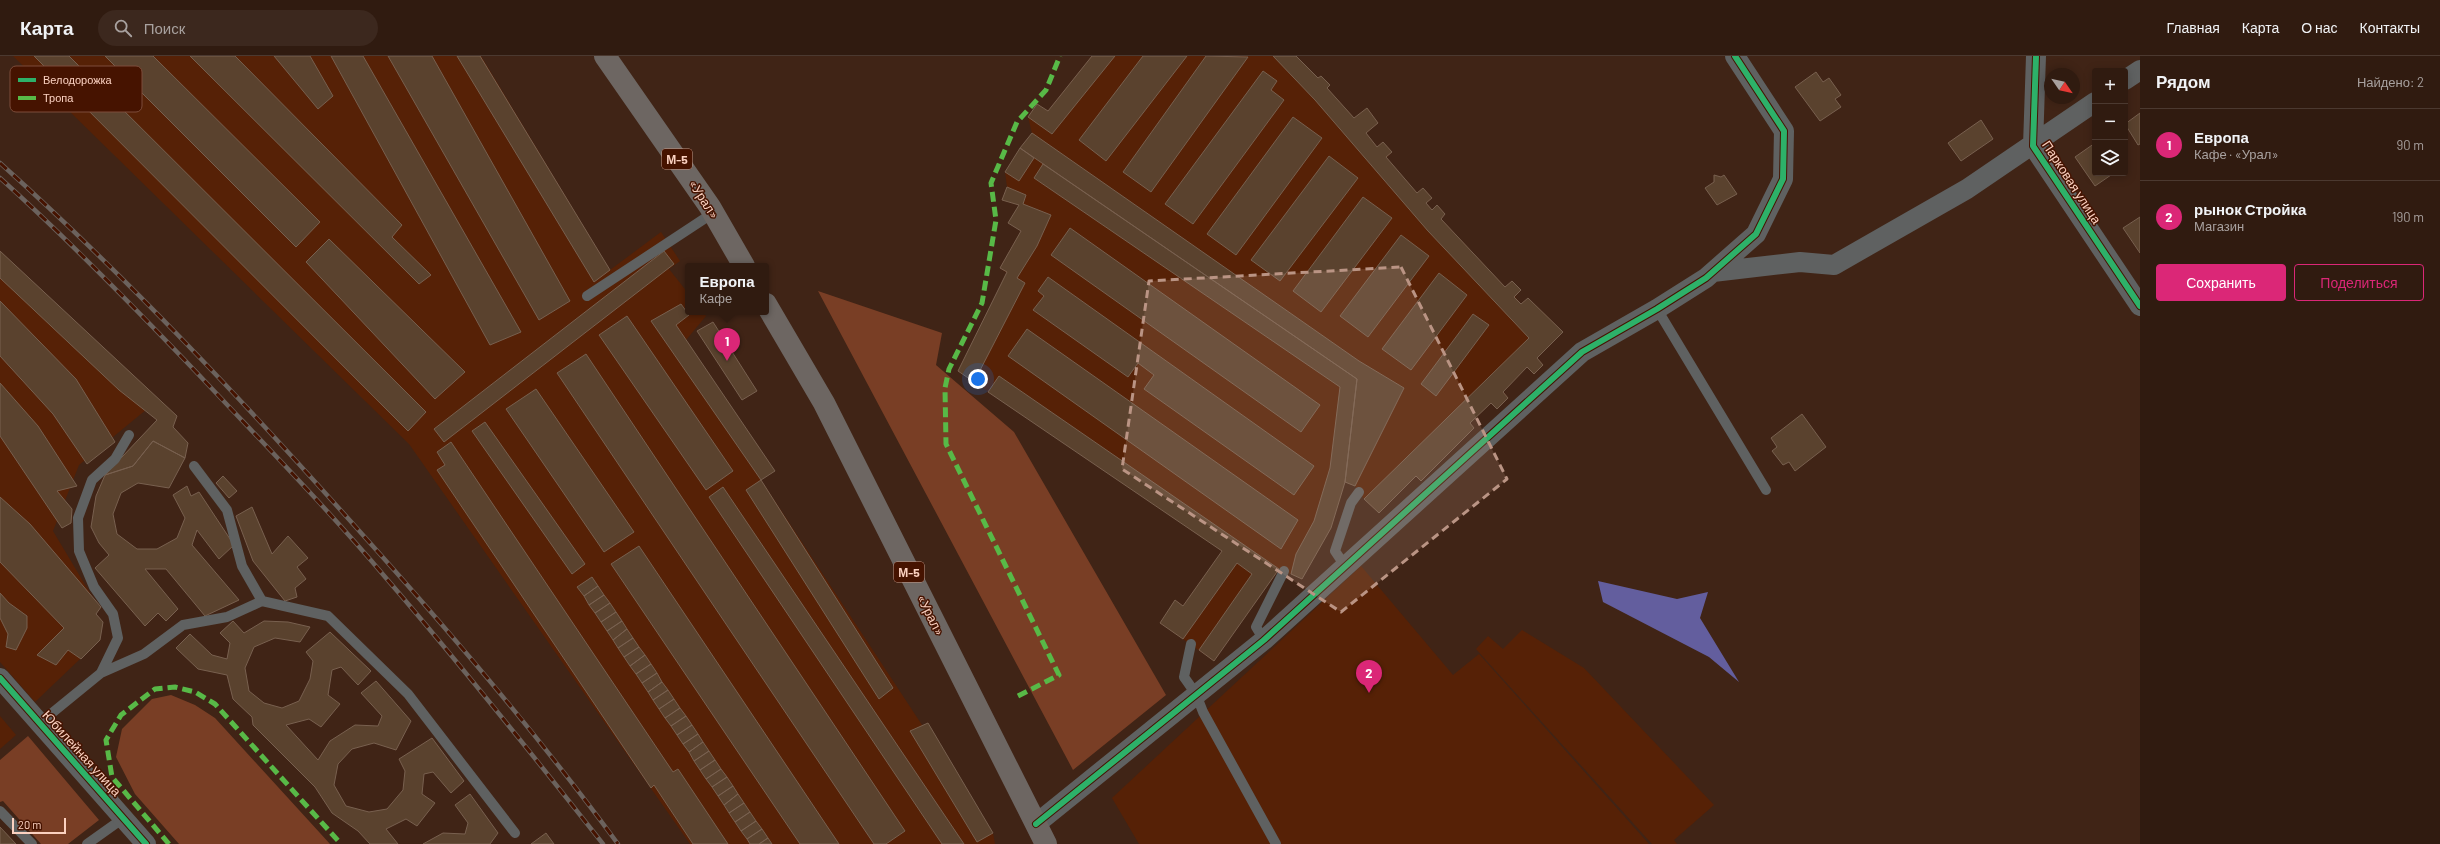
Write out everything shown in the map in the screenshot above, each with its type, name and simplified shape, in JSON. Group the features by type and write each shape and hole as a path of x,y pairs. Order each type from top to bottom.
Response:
{"highway":[{"name":"«Урал»","path":"605,56 713,213 742,263"},
{"name":"«Урал»","path":"769,309 824,403 1046,844"}],"street":[{"path":"1036,824 1264,640 1582,352 1657,309 1713,272 1756,234 1783,179 1784,131 1735,56"},
{"name":"Парковая улица","path":"2036,56 2033,146 2140,306"},
{"path":"2128,78 2140,70"},
{"path":"1713,272 1800,262 1834,265 1967,189 2033,146 2092,104"},
{"name":"Юбилейная улица","path":"0,678 41,722 146,844"}],"lane":[{"path":"587,296 713,213"},
{"path":"1657,309 1766,490"},
{"path":"101,673 118,638 113,614 94,587 79,552 78,518 92,480 115,459 129,435"},
{"path":"194,466 227,510 242,566 262,601"},
{"path":"1345,566 1335,551 1351,503 1359,492"},
{"path":"1264,640 1256,627 1284,571"},
{"path":"41,722 101,673 144,654 183,625 227,617 262,601 328,616 408,694 515,834"},
{"path":"1191,644 1184,677 1196,694 1204,712 1276,844"},
{"path":"0,811 32,844"},
{"path":"87,844 124,817"}],"highlighted area":[{"path":"1401,267 1507,479 1341,612 1122,469 1149,281"}],"shaded area":[{"path":"13,56 481,56 610,270 661,232 680,261 669,269 685,289 685,315 706,316 686,340 761,480 993,833 995,844 690,844 409,444 70,112 142,112 142,66 23,66"},
{"path":"1092,56 1296,56 1318,78 1321,76 1330,85 1327,88 1354,118 1367,108 1378,123 1366,133 1377,147 1383,142 1392,152 1386,158 1417,193 1423,188 1432,198 1426,203 1432,210 1437,205 1445,214 1441,219 1505,287 1512,281 1521,290 1515,297 1521,304 1528,298 1563,332 1537,358 1543,365 1534,374 1527,367 1503,391 1508,398 1497,409 1491,403 1470,423 1474,428 1421,481 1416,476 1379,513 1364,499 1355,486 1345,482 1331,528 1302,579 1279,569 1214,661 1160,623 1175,600 1183,606 1222,551 958,371 1007,273 1000,268 1021,231 1019,205 1002,200 1007,187 1005,172 1032,133 1028,117 1037,104 1048,111"},
{"path":"0,251 147,409 79,465 53,531 93,598 100,640 35,702 0,662"},
{"path":"818,291 942,333 936,365 1014,432 1166,695 1073,770"},
{"path":"1361,566 1453,675 1479,654 1649,844 1139,844 1112,798"},
{"path":"1598,581 1677,599 1708,592 1700,618 1739,682 1709,657 1603,602"},
{"path":"1522,630 1584,668 1714,805 1674,840 1677,844 1652,844 1476,649 1488,636 1503,649"},
{"path":"171,695 195,705 215,718 330,844 179,844 135,794 116,757 122,729 152,699"},
{"path":"0,716 16,735 0,749"},
{"path":"28,736 99,820 68,844 41,844 3,801 0,802 0,760"}],"building":[{"path":"34,56 69,56 79,66 44,66"},
{"path":"105,56 153,56 320,222 296,247 142,93 142,66 115,66"},
{"path":"190,56 235,56 402,225 392,237 431,275 419,284"},
{"path":"274,56 310,56 333,96 318,109"},
{"path":"331,56 363,56 521,332 490,345"},
{"path":"388,56 432,56 570,301 539,320"},
{"path":"457,56 480,56 610,270 594,282"},
{"path":"1092,56 1115,56 1052,134 1028,117 1037,104 1048,111"},
{"path":"1143,56 1187,56 1106,161 1079,140"},
{"path":"1206,56 1248,57 1151,192 1123,172"},
{"path":"1273,56 1296,56 1318,78 1321,76 1330,85 1327,88 1354,118 1367,108 1378,123 1366,133 1377,147 1383,142 1392,152 1386,157 1417,193 1423,188 1432,198 1426,203 1432,210 1437,205 1445,214 1441,219 1505,287 1512,281 1521,290 1514,297 1521,304 1528,298 1563,332 1537,358 1543,365 1534,374 1527,367 1503,392 1508,398 1497,409 1491,403 1470,423 1474,428 1421,481 1416,476 1379,513 1364,499 1529,338 1428,231 1315,100"},
{"path":"1263,71 1277,81 1271,90 1284,100 1193,224 1165,204"},
{"path":"1816,72 1823,82 1829,78 1841,95 1835,99 1841,107 1820,121 1795,87"},
{"path":"90,112 125,112 426,412 408,431"},
{"path":"2140,113 2140,144 2138,145 2128,129 2128,122"},
{"path":"1293,117 1322,138 1236,255 1207,234"},
{"path":"1981,120 1993,139 1961,161 1948,143"},
{"path":"1032,133 1359,361 1404,388 1355,486 1345,482 1357,379 1020,148"},
{"path":"2092,145 2092,176 2110,176 2095,186 2075,157"},
{"path":"1020,148 1034,158 1019,181 1005,172"},
{"path":"1329,156 1358,178 1280,281 1251,260"},
{"path":"1043,164 1357,379 1345,482 1331,528 1302,579 1291,574 1296,554 1314,521 1330,468 1340,387 1034,178"},
{"path":"1714,175 1721,177 1724,175 1737,194 1717,205 1705,188 1714,182"},
{"path":"1007,187 1026,195 1023,204 1051,215 1037,246 1017,278 1025,283 974,382 958,371 1007,272 1000,268 1021,231 1008,223 1019,205 1002,200"},
{"path":"1363,197 1392,218 1321,312 1293,291"},
{"path":"2140,217 2140,253 2123,228"},
{"path":"1070,228 1320,405 1301,432 1051,255"},
{"path":"1401,235 1429,256 1368,337 1340,316"},
{"path":"329,239 465,372 435,399 306,262"},
{"path":"0,251 177,416 173,427 188,443 185,458 153,441 133,466 105,475 157,420 119,390 0,278"},
{"path":"664,251 674,264 444,442 434,429"},
{"path":"1439,273 1467,295 1411,370 1382,349"},
{"path":"1048,277 1314,466 1294,495 1144,389 1154,375 1138,363 1128,377 1033,310 1044,296 1038,291"},
{"path":"0,301 76,379 115,442 87,464 53,414 0,356"},
{"path":"681,304 685,310 685,315 689,315 676,325 775,471 761,480 651,321"},
{"path":"1473,314 1489,325 1436,396 1421,384"},
{"path":"627,316 733,471 706,490 599,335"},
{"path":"713,322 757,391 742,400 697,331"},
{"path":"1027,329 1298,520 1281,549 1008,356"},
{"path":"586,354 905,831 886,844 874,844 557,373"},
{"path":"999,376 1279,569 1214,661 1199,650 1252,574 1237,563 1183,639 1160,623 1175,600 1183,606 1222,551 988,392"},
{"path":"0,383 38,426 77,486 57,491 72,509 71,523 62,528 0,436"},
{"path":"536,389 634,532 604,552 506,409"},
{"path":"1802,414 1826,447 1795,471 1789,462 1783,465 1772,451 1777,447 1771,438"},
{"path":"485,422 585,564 572,574 472,431"},
{"path":"153,441 185,458 169,488 138,483 121,493 113,514 117,534 137,549 157,549 177,538 185,518 173,495 187,486 191,496 199,492 234,545 219,559 197,530 192,545 239,600 205,616 166,569 145,569 178,609 166,621 158,613 145,626 95,568 109,555 99,543 91,527 96,496 105,475 133,466"},
{"path":"451,442 673,772 678,769 728,844 693,844 654,785 651,788 437,470 445,465 437,452"},
{"path":"223,476 237,491 229,498 216,483"},
{"path":"761,480 893,688 879,699 746,490"},
{"path":"723,487 964,844 942,844 709,497"},
{"path":"0,497 30,524 101,607 96,614 103,622 100,640 81,659 68,650 56,665 37,655 64,628 0,562"},
{"path":"252,507 272,554 288,536 308,558 297,567 306,579 295,588 297,597 285,601 253,561 236,516"},
{"path":"639,546 839,844 800,844 611,564"},
{"path":"592,577 598,586 584,596 577,587"},
{"path":"598,586 604,595 589,605 584,596"},
{"path":"0,593 9,603 27,616 27,628 16,650 6,647 8,634 0,618"},
{"path":"604,595 610,603 595,613 589,605"},
{"path":"610,603 616,612 601,622 595,613"},
{"path":"616,612 622,621 607,631 601,622"},
{"path":"233,621 244,633 264,621 288,622 310,627 300,642 275,638 254,647 245,668 249,691 264,703 282,708 299,701 310,679 313,661 306,652 330,632 371,671 358,685 341,667 332,670 328,695 340,704 321,727 309,719 286,725 318,760 330,741 355,725 378,726 382,716 361,693 376,681 411,721 396,750 374,743 352,749 338,764 334,785 346,806 369,812 387,809 403,790 405,771 399,759 432,738 464,781 451,793 433,772 424,774 422,794 435,803 417,826 406,819 386,829 398,844 370,844 358,831 332,813 315,787 253,725 252,717 233,699 227,675 198,669 176,648 190,634 212,655 227,659 230,643 220,633"},
{"path":"622,621 627,629 613,640 607,631"},
{"path":"627,629 633,638 618,648 613,640"},
{"path":"633,638 639,647 624,657 618,648"},
{"path":"639,647 645,655 630,666 624,657"},
{"path":"645,655 651,664 636,674 630,666"},
{"path":"651,664 657,673 642,683 636,674"},
{"path":"657,673 662,682 648,692 642,683"},
{"path":"662,682 668,690 653,700 648,692"},
{"path":"668,690 674,699 659,709 653,700"},
{"path":"674,699 680,708 665,718 659,709"},
{"path":"680,708 686,716 671,726 665,718"},
{"path":"686,716 692,725 677,735 671,726"},
{"path":"928,723 993,833 977,842 910,731"},
{"path":"692,725 698,734 683,744 677,735"},
{"path":"698,734 703,742 689,752 683,744"},
{"path":"703,742 709,751 694,761 689,752"},
{"path":"709,751 715,760 700,770 694,761"},
{"path":"715,760 721,769 706,779 700,770"},
{"path":"721,769 727,777 712,787 706,779"},
{"path":"727,777 733,786 718,796 712,787"},
{"path":"733,786 738,794 724,805 718,796"},
{"path":"470,794 498,833 490,844 423,844 443,833 465,834 468,823 455,805"},
{"path":"738,794 744,803 729,813 724,805"},
{"path":"744,803 750,812 735,822 729,813"},
{"path":"750,812 756,821 741,831 735,822"},
{"path":"756,821 762,829 747,839 741,831"},
{"path":"0,827 16,844 0,844"},
{"path":"762,829 768,838 759,844 750,844 747,839"},
{"path":"546,833 554,844 531,844"},
{"path":"768,838 772,844 759,844"}],"railway":[{"path":"0,163 94,251 186,343 319,486 395,571 494,686 557,764 618,844"},
{"path":"0,178 126,300 341,526 469,677 603,844"}],"marked path":[{"path":"1018,696 1059,675 946,444 945,388 949,369 982,303 996,220 991,183 1017,122 1046,90 1060,56"},
{"path":"169,844 112,777 106,740 121,715 155,689 175,687 195,692 215,704 341,844"}],"cycle path":[{"path":"1036,824 1264,640 1582,352 1657,309 1706,278 1756,234 1783,179 1784,131 1735,56"},
{"path":"2036,56 2033,146 2140,306"},
{"path":"0,678 146,844"}],"place":[{"name":"Европа","path":"727,361"},
{"name":"рынок Стройка","path":"1369,693"}]}
